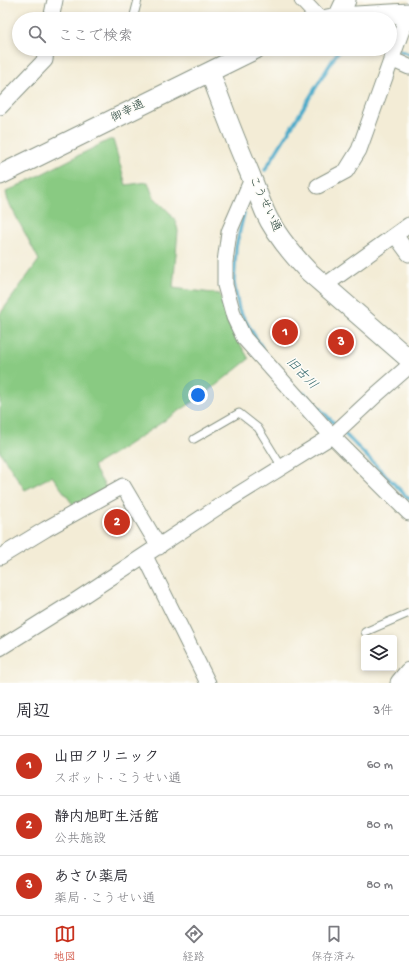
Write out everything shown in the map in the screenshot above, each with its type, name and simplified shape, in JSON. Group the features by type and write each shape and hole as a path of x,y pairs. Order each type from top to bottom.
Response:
{"street":[{"path":"53,12 56,0"},
{"path":"302,0 319,12"},
{"path":"334,12 346,0"},
{"path":"397,14 408,13 397,43"},
{"path":"0,107 45,60 45,56"},
{"name":"御幸通","path":"0,175 242,56"},
{"path":"318,186 346,171 359,150 392,56"},
{"path":"395,56 409,67"},
{"name":"こうせい通","path":"210,72 265,212 282,241 294,256 324,286 409,359"},
{"path":"252,179 229,232 225,262 225,285 234,317 244,338 337,431 409,513"},
{"path":"324,286 409,225"},
{"path":"395,235 409,254"},
{"path":"0,648 337,431 409,366"},
{"path":"0,557 46,529 123,486 159,547"},
{"path":"145,556 208,683"}],"lane":[{"path":"135,12 138,0"},
{"path":"194,439 239,413 258,428 282,467"},
{"path":"365,632 409,612"}],"green space":[{"path":"109,140 113,140 126,185 148,182 153,196 169,212 176,222 178,231 173,288 220,294 229,325 249,359 205,394 93,466 106,488 74,506 52,476 25,490 0,452 0,314 39,260 8,201 6,192"}],"waterway":[{"name":"旧古川","path":"399,50 409,54"},
{"name":"旧古川","path":"265,170 335,56"},
{"name":"旧古川","path":"244,213 236,247 234,283 239,310 262,348"},
{"name":"旧古川","path":"304,393 338,427"},
{"name":"旧古川","path":"342,431 409,499"}],"place":[{"name":"山田クリニック","path":"285,332"},
{"name":"あさひ薬局","path":"341,342"},
{"name":"静内旭町生活館","path":"117,522"}]}
